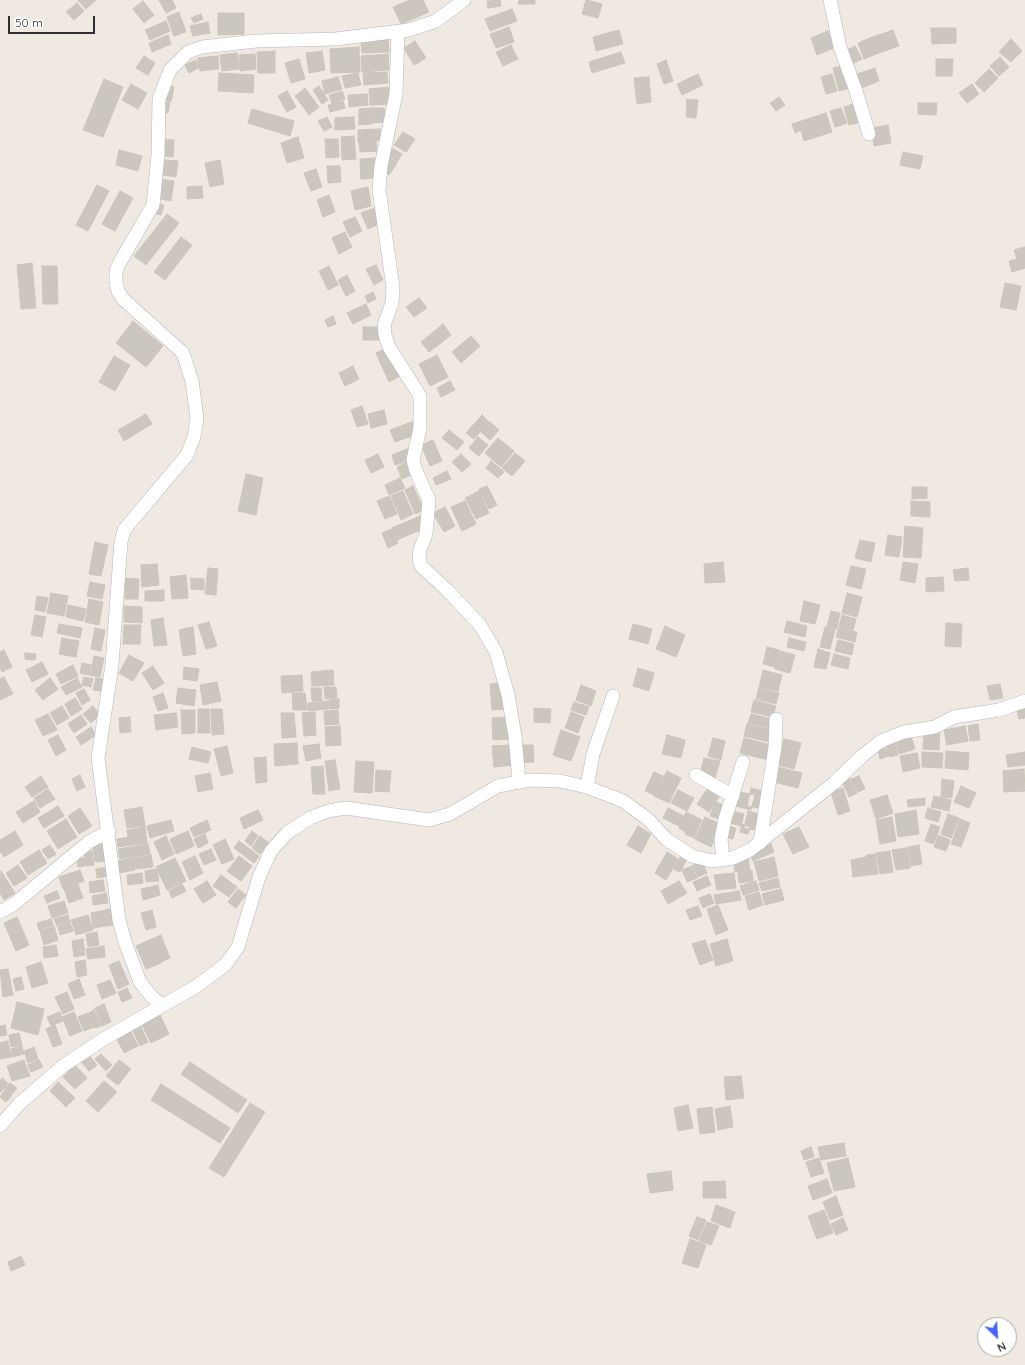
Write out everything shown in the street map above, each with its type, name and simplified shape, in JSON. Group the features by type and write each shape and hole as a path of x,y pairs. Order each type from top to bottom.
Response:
{"street":[{"path":"162,1005 152,997 140,982 130,961 119,920 109,831 98,758 112,666 121,542 124,530 132,518 187,455 194,437 197,418 192,381 183,353 123,299 118,291 116,282 116,271 120,262 153,204 158,161 159,99 163,85 170,70 178,61 188,52 202,46 256,41 336,39 398,31 436,21 464,0"},
{"path":"830,0 840,47 856,91 868,134"},
{"path":"398,31 399,60 396,94 381,166 379,190 393,287 392,303 384,325 385,335 389,347 420,396 420,428 413,460 416,471 430,500 426,534 420,550 419,559 421,566 448,591 480,625 496,652 508,695 515,736 519,781"},
{"path":"587,787 593,754 613,696"},
{"path":"0,1126 19,1104 62,1066 102,1040 212,975 226,964 234,955 242,936 265,864 279,842 302,823 328,811 346,808 429,820 450,814 492,788 519,781 560,781 587,787 627,804 649,820 666,839 684,852 701,860 723,860 742,855 760,843 834,783 862,756 881,741 904,732 935,726 954,717 1013,707 1025,701"},
{"path":"760,843 775,747 776,719"},
{"path":"723,860 721,839 743,762"},
{"path":"696,774 733,796"},
{"path":"0,912 14,904 89,842 109,831"}],"building":[{"path":"78,0 96,0 86,9"},
{"path":"159,0 172,0 176,8 166,13"},
{"path":"410,0 423,0 429,12 401,24 393,7"},
{"path":"500,0 501,6 488,8 487,1"},
{"path":"519,0 535,0 535,4 518,4"},
{"path":"586,0 602,4 598,18 582,14"},
{"path":"143,1 154,15 144,23 133,9"},
{"path":"77,3 84,11 74,20 66,12"},
{"path":"512,9 517,21 490,31 485,19"},
{"path":"179,12 186,32 174,36 167,17"},
{"path":"218,13 244,13 244,34 218,35"},
{"path":"201,14 203,19 194,23 191,18"},
{"path":"166,21 170,31 150,40 145,30"},
{"path":"208,22 210,33 193,36 190,26"},
{"path":"509,27 514,42 496,48 490,34"},
{"path":"931,28 956,28 956,43 932,44"},
{"path":"619,30 623,44 596,51 593,37"},
{"path":"893,30 899,46 876,54 870,38"},
{"path":"828,31 834,48 817,55 811,38"},
{"path":"168,35 171,44 152,52 149,43"},
{"path":"870,38 876,54 864,59 858,43"},
{"path":"388,39 389,52 362,53 361,41"},
{"path":"1011,39 1022,51 1011,62 999,52"},
{"path":"415,41 426,58 414,65 404,48"},
{"path":"511,45 518,59 503,66 496,52"},
{"path":"855,46 862,59 852,64 843,52"},
{"path":"359,47 360,72 331,73 330,49"},
{"path":"275,51 275,73 258,73 257,52"},
{"path":"322,51 325,70 309,73 306,53"},
{"path":"621,52 625,63 592,73 589,62"},
{"path":"237,53 239,69 222,71 220,55"},
{"path":"255,54 256,69 240,71 239,55"},
{"path":"388,54 389,70 362,72 361,56"},
{"path":"144,56 155,63 148,75 136,68"},
{"path":"218,56 219,69 200,71 198,58"},
{"path":"1000,57 1009,67 999,76 990,66"},
{"path":"299,59 305,79 291,83 285,63"},
{"path":"936,59 953,59 952,76 936,76"},
{"path":"196,60 200,67 189,73 185,65"},
{"path":"666,60 673,81 664,84 657,64"},
{"path":"845,65 851,88 839,91 833,68"},
{"path":"875,68 879,81 859,89 854,75"},
{"path":"989,69 998,78 984,92 975,83"},
{"path":"387,72 388,83 364,85 363,73"},
{"path":"219,73 254,75 253,93 218,91"},
{"path":"358,73 361,85 345,88 342,76"},
{"path":"698,74 703,85 682,95 677,84"},
{"path":"832,74 837,91 826,94 821,77"},
{"path":"338,77 342,89 325,94 322,81"},
{"path":"649,77 651,102 637,104 634,78"},
{"path":"104,79 123,87 103,137 83,130"},
{"path":"131,84 147,93 138,109 122,100"},
{"path":"972,84 979,94 967,103 959,93"},
{"path":"167,85 174,87 171,102 164,100"},
{"path":"319,86 328,100 322,104 313,90"},
{"path":"390,87 391,104 370,105 369,89"},
{"path":"305,88 319,107 309,115 295,96"},
{"path":"287,91 296,107 287,112 278,96"},
{"path":"342,91 345,99 332,103 329,95"},
{"path":"367,94 368,105 349,107 348,95"},
{"path":"779,97 785,105 776,111 770,103"},
{"path":"687,99 698,100 696,118 686,117"},
{"path":"343,101 345,108 330,112 328,105"},
{"path":"162,102 170,103 168,113 160,112"},
{"path":"856,103 861,122 849,125 844,107"},
{"path":"918,103 937,103 936,115 918,114"},
{"path":"371,108 372,124 359,125 359,109"},
{"path":"372,108 384,108 385,122 373,123"},
{"path":"841,108 847,123 835,127 830,111"},
{"path":"252,109 294,121 290,136 248,123"},
{"path":"826,113 832,132 804,141 801,130 795,133 792,124"},
{"path":"327,117 332,127 324,131 318,121"},
{"path":"354,117 355,129 335,130 335,118"},
{"path":"888,125 891,143 874,146 871,128"},
{"path":"380,129 380,140 358,142 358,130"},
{"path":"403,132 415,139 406,152 394,145"},
{"path":"354,136 356,159 342,160 341,137"},
{"path":"298,137 304,158 287,163 281,143"},
{"path":"163,139 174,140 173,157 162,156"},
{"path":"325,139 338,139 339,157 326,158"},
{"path":"376,141 377,151 360,152 359,142"},
{"path":"392,148 402,154 397,162 387,155"},
{"path":"119,150 142,156 138,171 116,165"},
{"path":"903,152 923,156 920,169 900,165"},
{"path":"374,158 375,178 361,179 360,159"},
{"path":"389,158 397,163 389,175 382,170"},
{"path":"165,160 178,161 176,177 163,175"},
{"path":"220,160 224,184 210,187 205,163"},
{"path":"327,166 340,166 341,182 328,183"},
{"path":"316,169 322,187 311,191 304,173"},
{"path":"160,179 174,181 171,201 156,198"},
{"path":"97,185 109,191 88,231 76,225"},
{"path":"202,186 203,198 187,199 187,187"},
{"path":"368,187 371,206 355,210 351,191"},
{"path":"120,191 133,198 115,231 102,224"},
{"path":"329,195 335,212 323,217 317,200"},
{"path":"155,203 164,205 161,215 152,213"},
{"path":"375,208 381,223 368,229 361,213"},
{"path":"167,214 179,223 146,265 134,256"},
{"path":"355,217 362,231 350,237 343,222"},
{"path":"345,232 352,247 339,254 332,238"},
{"path":"181,237 192,245 165,280 154,272"},
{"path":"1025,247 1025,268 1012,272 1009,261 1017,259 1014,250"},
{"path":"32,263 36,308 21,309 17,265"},
{"path":"376,265 383,280 374,285 366,269"},
{"path":"42,266 57,266 58,304 43,304"},
{"path":"329,266 338,285 328,290 319,271"},
{"path":"347,275 355,291 346,296 338,280"},
{"path":"1005,283 1021,286 1016,310 1000,307"},
{"path":"373,292 376,299 368,303 365,296"},
{"path":"419,298 427,308 414,317 406,307"},
{"path":"366,304 371,315 353,324 347,313"},
{"path":"333,316 336,324 328,327 325,320"},
{"path":"133,321 163,346 146,367 116,343"},
{"path":"443,324 451,335 429,352 421,342"},
{"path":"363,327 381,327 380,340 363,340"},
{"path":"471,336 480,346 461,363 452,352"},
{"path":"388,347 402,375 389,382 376,353"},
{"path":"437,355 448,377 430,386 419,364"},
{"path":"114,356 130,365 115,391 99,382"},
{"path":"353,366 359,379 345,386 339,373"},
{"path":"450,381 455,390 441,397 437,388"},
{"path":"362,406 368,424 357,427 351,410"},
{"path":"384,410 387,424 371,428 368,414"},
{"path":"146,414 152,424 124,441 118,430"},
{"path":"482,415 489,422 474,439 466,433"},
{"path":"414,421 418,434 395,442 390,430"},
{"path":"490,422 499,430 490,440 481,432"},
{"path":"449,430 464,442 457,450 442,438"},
{"path":"478,437 488,445 479,456 469,448"},
{"path":"498,438 514,451 501,467 485,453"},
{"path":"433,440 442,461 430,466 421,445"},
{"path":"407,449 411,460 395,465 392,455"},
{"path":"515,453 525,461 512,476 502,468"},
{"path":"378,454 384,467 371,473 365,460"},
{"path":"461,454 471,464 462,472 452,462"},
{"path":"410,461 416,473 402,479 397,467"},
{"path":"491,461 504,472 498,478 486,468"},
{"path":"447,471 451,479 436,485 433,478"},
{"path":"246,474 263,478 256,515 238,511"},
{"path":"400,478 405,488 389,495 385,485"},
{"path":"413,486 424,510 415,514 405,490"},
{"path":"487,486 497,505 489,509 479,489"},
{"path":"912,487 927,487 927,498 912,499"},
{"path":"403,491 407,501 395,507 391,496"},
{"path":"479,491 489,513 476,519 465,498"},
{"path":"389,496 397,514 385,519 377,501"},
{"path":"407,501 413,514 401,520 396,507"},
{"path":"465,501 476,524 462,531 451,507"},
{"path":"911,501 930,502 930,517 911,516"},
{"path":"445,507 455,526 444,532 433,513"},
{"path":"420,516 425,528 397,540 392,528"},
{"path":"905,526 923,528 921,558 903,557"},
{"path":"392,529 398,543 388,548 382,533"},
{"path":"888,535 902,537 899,557 885,555"},
{"path":"860,540 875,543 871,562 855,558"},
{"path":"95,542 108,545 101,576 89,574"},
{"path":"723,562 725,582 705,583 704,564"},
{"path":"903,562 918,564 915,583 900,580"},
{"path":"157,564 159,585 142,587 141,565"},
{"path":"851,566 866,569 861,589 846,585"},
{"path":"208,568 218,569 216,595 205,594"},
{"path":"968,568 969,580 955,581 953,570"},
{"path":"186,575 188,598 172,599 170,577"},
{"path":"943,577 944,591 926,592 926,578"},
{"path":"125,578 139,579 138,599 125,599"},
{"path":"191,578 204,579 204,590 191,589"},
{"path":"90,582 105,585 102,599 87,596"},
{"path":"164,590 164,601 145,601 145,591"},
{"path":"51,593 68,596 64,616 47,613"},
{"path":"847,593 862,597 857,617 842,613"},
{"path":"37,596 48,598 45,612 35,610"},
{"path":"89,599 103,602 99,625 85,622"},
{"path":"804,601 820,605 815,624 800,621"},
{"path":"68,605 86,609 83,621 66,617"},
{"path":"124,606 142,607 142,623 124,622"},
{"path":"831,611 840,613 837,629 827,627"},
{"path":"35,615 46,617 42,637 31,635"},
{"path":"842,615 856,619 853,630 839,627"},
{"path":"163,618 167,645 154,646 151,620"},
{"path":"787,621 807,626 805,637 784,632"},
{"path":"209,622 217,646 206,649 198,625"},
{"path":"946,623 962,624 961,647 945,646"},
{"path":"59,624 82,628 80,638 57,633"},
{"path":"633,624 652,629 648,644 629,639"},
{"path":"124,625 141,625 140,644 123,644"},
{"path":"665,626 685,635 676,657 656,649"},
{"path":"193,627 196,654 183,656 179,630"},
{"path":"825,627 835,630 830,649 820,647"},
{"path":"95,628 105,630 101,651 91,649"},
{"path":"839,628 857,632 855,642 836,637"},
{"path":"62,638 79,641 76,657 59,654"},
{"path":"789,638 806,642 804,651 787,647"},
{"path":"838,640 854,644 852,655 835,651"},
{"path":"767,647 779,650 775,667 763,664"},
{"path":"818,649 830,653 826,669 814,667"},
{"path":"4,650 12,667 2,672 0,668 0,652"},
{"path":"780,651 795,655 790,673 775,669"},
{"path":"25,653 36,654 35,660 25,659"},
{"path":"834,654 850,658 848,669 831,665"},
{"path":"129,655 144,663 133,681 119,673"},
{"path":"94,656 104,658 100,677 90,675"},
{"path":"42,662 48,674 32,682 26,670"},
{"path":"82,663 91,665 89,675 80,673"},
{"path":"73,665 78,676 61,684 56,674"},
{"path":"153,666 164,683 153,690 142,673"},
{"path":"184,667 199,669 197,681 183,679"},
{"path":"638,668 654,673 649,691 633,686"},
{"path":"333,670 334,685 312,686 311,672"},
{"path":"763,670 782,675 778,691 759,687"},
{"path":"302,675 303,691 282,693 281,676"},
{"path":"4,677 13,694 0,700 0,679"},
{"path":"84,677 93,679 91,687 82,685"},
{"path":"50,678 58,689 43,700 35,690"},
{"path":"77,678 82,687 66,695 61,687"},
{"path":"96,678 104,679 101,691 93,690"},
{"path":"217,682 221,701 203,705 200,685"},
{"path":"503,683 505,709 492,710 490,684"},
{"path":"1000,684 1003,698 990,700 987,686"},
{"path":"581,685 596,691 591,706 576,700"},
{"path":"324,687 336,687 337,698 325,699"},
{"path":"178,688 196,690 194,706 176,703"},
{"path":"311,688 321,688 322,701 312,701"},
{"path":"759,688 779,693 776,704 756,699"},
{"path":"84,689 90,700 82,705 76,693"},
{"path":"163,693 168,708 158,711 153,697"},
{"path":"292,693 305,693 307,710 293,710"},
{"path":"75,698 82,709 71,716 65,704"},
{"path":"339,699 339,708 329,709 329,700"},
{"path":"754,700 776,706 773,717 751,712"},
{"path":"328,701 328,709 308,711 308,703"},
{"path":"574,702 589,707 586,715 571,710"},
{"path":"1025,704 1025,718 1019,719 1016,707"},
{"path":"62,706 69,718 57,725 50,713"},
{"path":"93,706 100,715 91,723 83,714"},
{"path":"534,708 551,709 550,723 534,722"},
{"path":"198,709 209,709 210,733 198,733"},
{"path":"211,709 222,709 224,734 212,735"},
{"path":"181,710 195,710 195,733 182,734"},
{"path":"338,710 339,724 325,725 324,711"},
{"path":"315,712 316,735 304,736 302,713"},
{"path":"571,712 584,717 578,733 565,728"},
{"path":"176,713 178,727 156,730 154,715"},
{"path":"281,713 294,713 296,737 282,738"},
{"path":"48,714 57,730 43,736 35,720"},
{"path":"751,714 772,719 770,728 748,723"},
{"path":"81,715 87,724 74,733 68,724"},
{"path":"130,717 131,732 120,733 119,718"},
{"path":"509,717 510,739 493,740 492,718"},
{"path":"747,724 772,730 769,742 744,736"},
{"path":"978,724 980,740 970,741 968,726"},
{"path":"340,726 341,745 326,746 325,727"},
{"path":"965,726 968,741 947,745 944,730"},
{"path":"91,727 96,735 81,745 76,737"},
{"path":"561,730 580,737 571,761 553,755"},
{"path":"924,730 940,731 939,750 923,749"},
{"path":"910,733 915,749 899,754 895,737"},
{"path":"58,735 66,750 56,756 48,740"},
{"path":"667,735 685,740 681,758 662,754"},
{"path":"713,738 725,741 721,760 708,756"},
{"path":"744,738 771,745 768,760 740,753"},
{"path":"894,738 898,755 890,757 886,740"},
{"path":"784,739 801,743 794,769 778,765"},
{"path":"297,743 298,764 275,766 274,744"},
{"path":"319,744 321,758 306,761 303,746"},
{"path":"511,745 513,765 494,767 492,746"},
{"path":"518,745 533,745 534,762 518,763"},
{"path":"227,746 233,773 221,776 214,749"},
{"path":"192,747 211,752 208,763 189,759"},
{"path":"887,748 889,756 880,759 878,750"},
{"path":"946,751 969,753 968,770 945,768"},
{"path":"922,752 943,753 942,768 922,767"},
{"path":"1025,752 1025,765 1008,767 1006,755"},
{"path":"917,753 920,768 903,772 900,756"},
{"path":"266,757 267,782 256,783 254,758"},
{"path":"704,758 720,761 715,778 700,774"},
{"path":"335,760 340,789 329,791 325,761"},
{"path":"356,761 374,762 372,793 354,792"},
{"path":"323,766 325,794 313,794 311,767"},
{"path":"778,767 802,773 798,788 774,782"},
{"path":"1024,769 1025,791 1004,792 1003,771"},
{"path":"376,770 391,771 389,792 375,791"},
{"path":"667,771 681,778 669,803 654,796"},
{"path":"654,772 663,776 654,795 645,791"},
{"path":"210,773 213,789 198,792 195,776"},
{"path":"80,775 85,787 77,791 72,779"},
{"path":"41,776 48,787 32,797 25,787"},
{"path":"859,776 865,789 858,792 851,779"},
{"path":"850,779 857,793 849,797 843,783"},
{"path":"942,779 954,781 952,798 941,797"},
{"path":"961,786 976,793 969,808 954,802"},
{"path":"751,788 762,791 758,808 747,806"},
{"path":"843,788 850,811 838,815 831,792"},
{"path":"48,789 55,799 40,808 34,798"},
{"path":"707,789 719,797 709,812 697,804"},
{"path":"678,790 694,798 687,811 671,803"},
{"path":"740,792 755,795 751,810 736,806"},
{"path":"887,795 893,813 876,819 870,800"},
{"path":"934,796 951,800 949,811 931,807"},
{"path":"925,798 925,805 908,807 907,800"},
{"path":"34,801 40,812 23,823 16,812"},
{"path":"715,802 727,806 722,820 710,816"},
{"path":"58,806 64,816 44,828 38,818"},
{"path":"142,807 145,826 127,828 124,810"},
{"path":"80,808 92,826 79,834 68,816"},
{"path":"668,808 684,816 679,826 663,818"},
{"path":"928,808 941,812 938,822 925,818"},
{"path":"258,810 263,820 244,829 240,818"},
{"path":"916,810 919,834 898,837 895,814"},
{"path":"732,811 744,814 741,826 730,823"},
{"path":"748,811 759,814 754,830 744,828"},
{"path":"686,812 694,816 686,832 679,828"},
{"path":"948,814 959,818 951,838 941,834"},
{"path":"694,816 702,820 694,838 685,834"},
{"path":"705,817 722,825 711,847 695,839"},
{"path":"892,817 896,841 880,844 876,820"},
{"path":"66,819 77,837 58,849 47,831"},
{"path":"960,819 970,823 961,847 951,844"},
{"path":"171,820 174,831 150,838 147,826"},
{"path":"207,820 211,830 194,837 190,828"},
{"path":"742,824 750,827 748,834 740,832"},
{"path":"931,824 940,827 933,844 925,841"},
{"path":"638,826 651,834 641,853 627,845"},
{"path":"728,826 736,828 733,839 725,837"},
{"path":"145,827 146,834 128,837 127,830"},
{"path":"799,827 809,847 793,854 783,834"},
{"path":"15,831 23,845 4,857 0,851 0,840"},
{"path":"188,831 194,846 176,854 170,839"},
{"path":"252,831 258,836 251,846 245,841"},
{"path":"205,834 208,843 198,848 194,839"},
{"path":"146,835 147,843 118,847 117,839"},
{"path":"938,835 950,840 946,851 934,847"},
{"path":"166,836 174,854 162,860 154,842"},
{"path":"260,836 269,843 260,854 252,848"},
{"path":"225,839 234,859 222,864 213,845"},
{"path":"239,841 259,856 254,863 234,848"},
{"path":"104,843 107,861 95,862 93,844"},
{"path":"148,844 150,854 120,859 118,849"},
{"path":"771,844 774,852 753,861 749,853"},
{"path":"50,845 56,854 48,859 42,850"},
{"path":"919,845 922,864 911,866 908,847"},
{"path":"907,848 910,868 896,870 892,850"},
{"path":"211,849 216,860 204,865 199,854"},
{"path":"39,850 47,863 28,875 20,862"},
{"path":"92,851 94,865 86,866 84,852"},
{"path":"890,851 893,872 880,874 876,853"},
{"path":"667,852 678,859 666,880 655,873"},
{"path":"682,854 688,857 680,872 673,869"},
{"path":"875,854 878,874 869,875 866,855"},
{"path":"151,855 153,867 136,869 134,858"},
{"path":"195,856 203,873 190,880 182,862"},
{"path":"239,856 252,866 241,881 227,871"},
{"path":"748,857 750,871 735,872 733,859"},
{"path":"774,857 778,876 759,881 754,862"},
{"path":"866,857 868,875 853,877 851,860"},
{"path":"84,858 85,866 78,867 77,859"},
{"path":"133,858 135,870 119,873 118,861"},
{"path":"175,858 186,881 167,890 156,867"},
{"path":"702,861 707,873 698,877 693,865"},
{"path":"18,865 27,878 14,886 6,873"},
{"path":"692,866 697,878 687,882 682,870"},
{"path":"107,867 109,876 97,878 96,869"},
{"path":"157,869 159,881 146,882 145,871"},
{"path":"80,870 84,881 63,889 59,877"},
{"path":"1,871 15,893 4,900 0,893"},
{"path":"752,871 753,881 739,883 738,873"},
{"path":"142,873 143,883 128,885 127,875"},
{"path":"734,873 736,888 717,890 714,875"},
{"path":"221,875 237,887 229,897 213,886"},
{"path":"707,876 711,885 697,891 693,882"},
{"path":"778,878 780,887 762,891 759,883"},
{"path":"103,880 105,891 90,893 89,882"},
{"path":"207,881 216,895 203,903 194,889"},
{"path":"679,881 687,893 668,904 661,891"},
{"path":"756,881 759,890 743,895 740,886"},
{"path":"78,884 83,898 69,903 64,889"},
{"path":"182,884 186,891 172,898 169,891"},
{"path":"158,885 160,895 143,900 141,889"},
{"path":"238,889 246,895 236,908 228,902"},
{"path":"781,889 784,900 765,905 762,894"},
{"path":"57,891 60,898 47,903 44,896"},
{"path":"739,891 741,900 716,904 714,895"},
{"path":"759,892 763,905 749,910 745,896"},
{"path":"106,893 108,903 93,905 92,896"},
{"path":"710,894 714,903 703,908 699,898"},
{"path":"64,901 68,913 52,918 48,906"},
{"path":"718,905 728,930 716,935 707,909"},
{"path":"698,906 702,916 690,920 686,910"},
{"path":"110,909 113,925 93,928 91,913"},
{"path":"152,910 156,927 146,930 141,913"},
{"path":"68,915 70,922 57,926 54,919"},
{"path":"88,915 93,930 76,935 71,920"},
{"path":"17,917 29,945 16,951 4,923"},
{"path":"51,919 53,925 39,930 37,923"},
{"path":"70,923 73,931 60,935 58,927"},
{"path":"54,926 58,940 44,945 40,931"},
{"path":"97,932 99,945 88,947 86,934"},
{"path":"161,935 170,958 161,962 152,939"},
{"path":"83,939 85,955 74,957 72,941"},
{"path":"152,939 161,963 146,969 136,946"},
{"path":"727,939 733,961 716,966 710,944"},
{"path":"705,940 713,960 700,965 692,944"},
{"path":"56,945 58,956 44,958 43,947"},
{"path":"104,946 105,957 88,959 86,949"},
{"path":"85,960 87,975 77,977 75,962"},
{"path":"119,961 129,984 118,989 109,965"},
{"path":"41,962 48,983 32,988 26,967"},
{"path":"8,969 13,995 3,997 0,970"},
{"path":"21,977 24,989 16,991 13,979"},
{"path":"79,979 85,995 74,999 68,984"},
{"path":"110,980 116,993 102,999 97,985"},
{"path":"127,988 132,998 122,1002 118,992"},
{"path":"67,992 74,1009 63,1014 55,997"},
{"path":"17,1002 44,1009 38,1035 11,1028"},
{"path":"104,1004 111,1022 102,1026 95,1008"},
{"path":"94,1010 101,1026 95,1028 89,1013"},
{"path":"60,1012 63,1021 51,1026 47,1017"},
{"path":"74,1012 82,1031 70,1036 62,1017"},
{"path":"88,1013 94,1027 84,1031 78,1017"},
{"path":"160,1015 169,1034 151,1043 142,1025"},
{"path":"5,1025 7,1035 0,1036 0,1026"},
{"path":"55,1025 62,1044 53,1047 46,1029"},
{"path":"140,1025 148,1042 140,1046 132,1029"},
{"path":"130,1030 138,1046 124,1053 116,1037"},
{"path":"19,1033 22,1045 11,1047 9,1035"},
{"path":"8,1041 11,1057 0,1059 0,1043"},
{"path":"22,1046 24,1054 12,1057 11,1049"},
{"path":"34,1047 36,1052 26,1057 24,1051"},
{"path":"36,1053 38,1059 28,1063 26,1058"},
{"path":"87,1053 97,1065 89,1071 79,1059"},
{"path":"101,1054 112,1065 106,1071 95,1059"},
{"path":"24,1060 30,1076 12,1081 7,1066"},
{"path":"39,1060 43,1067 31,1072 28,1065"},
{"path":"119,1060 131,1069 118,1085 106,1076"},
{"path":"190,1062 247,1100 238,1113 181,1074"},
{"path":"75,1065 87,1078 75,1089 63,1077"},
{"path":"741,1076 744,1098 726,1100 724,1077"},
{"path":"2,1078 8,1083 0,1093 0,1081"},
{"path":"104,1081 117,1092 98,1112 86,1101"},
{"path":"58,1082 75,1098 66,1107 50,1091"},
{"path":"10,1083 17,1088 12,1094 5,1088"},
{"path":"161,1084 230,1128 220,1143 151,1100"},
{"path":"5,1089 12,1095 6,1102 0,1097"},
{"path":"250,1103 265,1112 224,1177 209,1168"},
{"path":"688,1105 693,1128 678,1131 674,1108"},
{"path":"730,1106 733,1127 718,1130 715,1109"},
{"path":"712,1107 715,1132 700,1134 697,1109"},
{"path":"844,1143 846,1156 821,1160 818,1147"},
{"path":"811,1147 814,1157 804,1160 801,1151"},
{"path":"819,1158 824,1173 811,1177 806,1162"},
{"path":"848,1158 855,1187 834,1191 827,1163"},
{"path":"671,1171 673,1190 650,1193 647,1174"},
{"path":"827,1179 832,1193 813,1200 808,1186"},
{"path":"725,1181 726,1198 703,1198 703,1182"},
{"path":"836,1196 843,1215 830,1220 823,1202"},
{"path":"716,1205 735,1212 730,1228 711,1221"},
{"path":"824,1210 833,1233 817,1239 808,1216"},
{"path":"697,1217 706,1220 698,1240 689,1236"},
{"path":"843,1218 848,1230 836,1235 831,1224"},
{"path":"707,1222 719,1226 711,1245 699,1241"},
{"path":"690,1239 706,1245 698,1268 682,1263"},
{"path":"21,1256 25,1265 11,1271 8,1262"}]}
